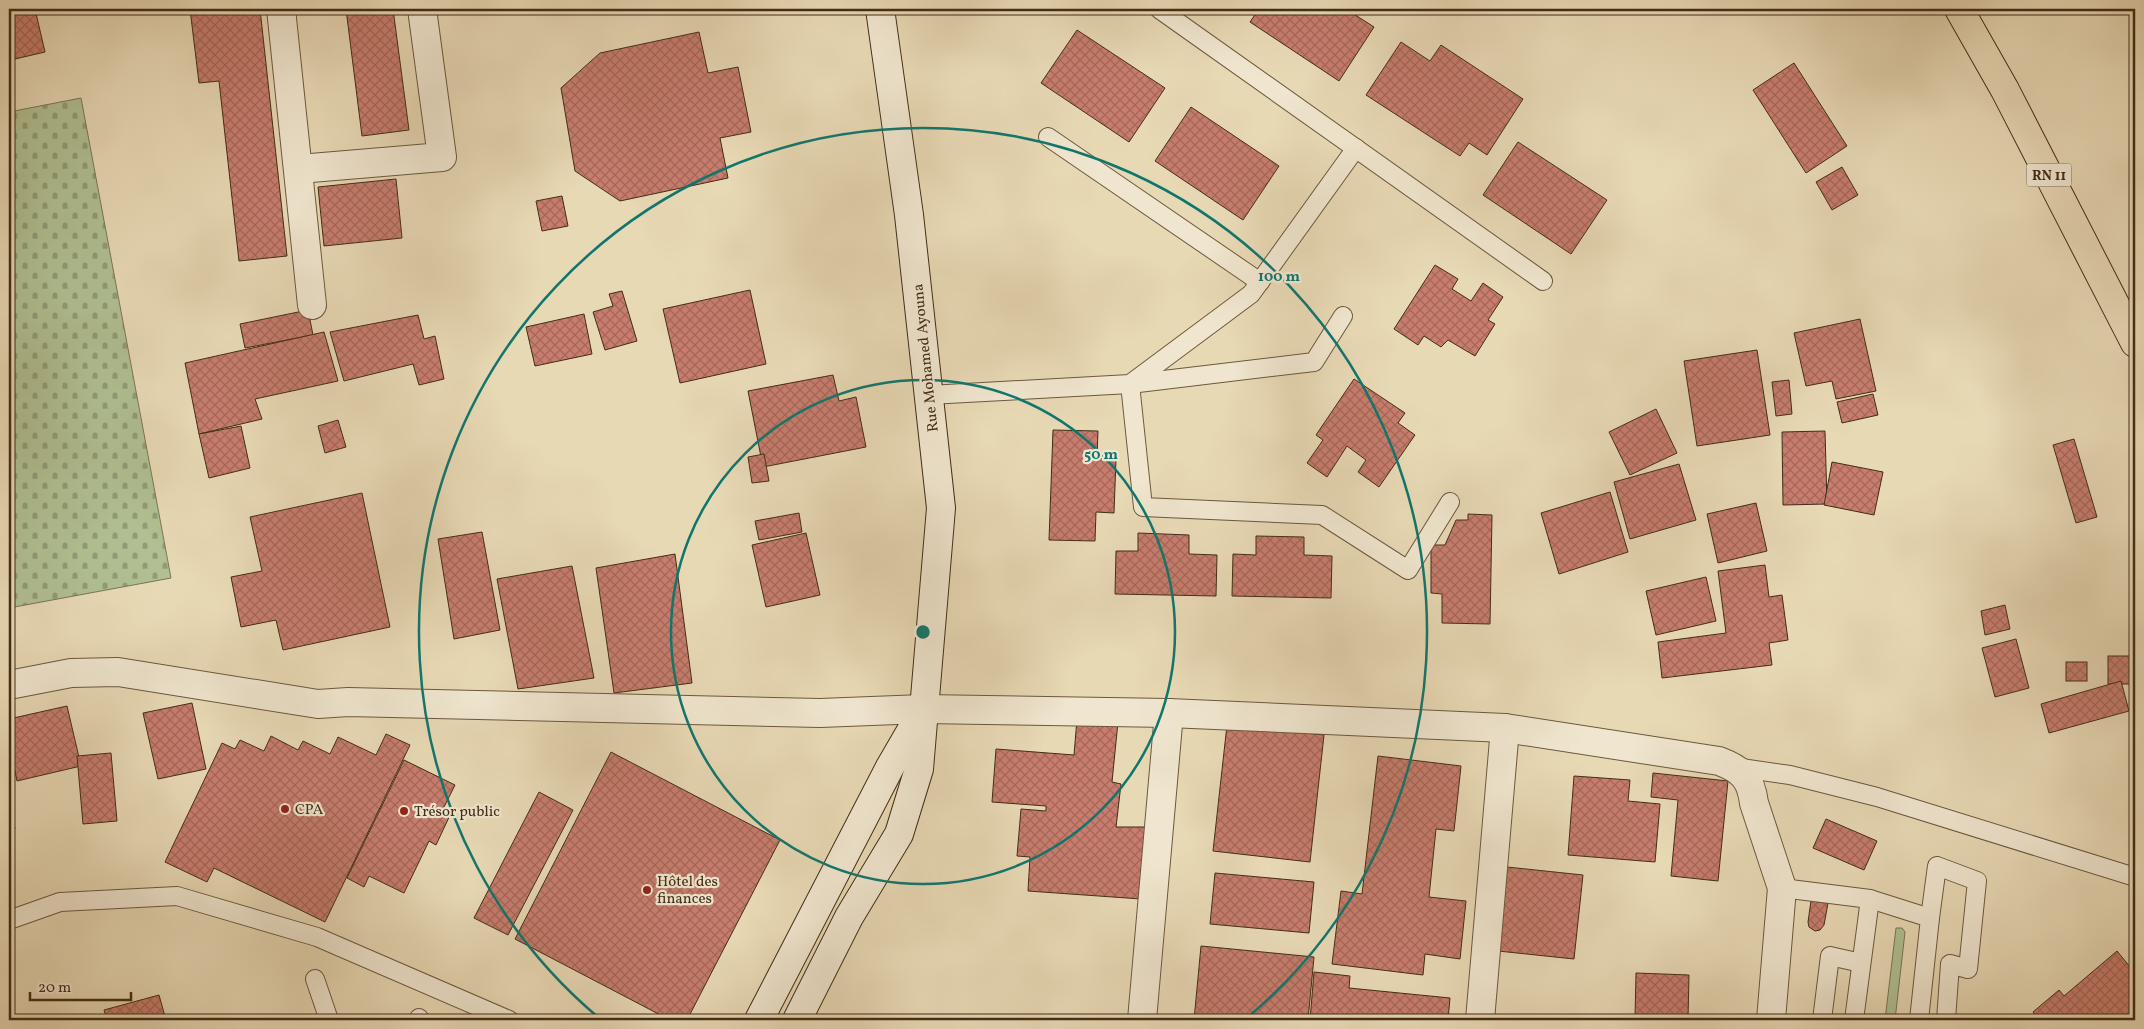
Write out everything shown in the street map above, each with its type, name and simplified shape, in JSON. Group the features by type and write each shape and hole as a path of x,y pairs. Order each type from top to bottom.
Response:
{"main road":[{"name":"RN 11","path":"1959,9 2005,90 2135,343"}],"street":[{"path":"282,9 300,169 312,305"},
{"path":"300,169 442,157 422,9"},
{"name":"Rue Mohamed Ayouna","path":"797,1020 849,917 899,834 919,769 941,508 909,215 880,9"},
{"path":"9,685 71,674 118,672 318,704 348,702 820,713 924,709 1169,713 1505,728 1720,761 1734,766 1745,776 1752,790 1754,804 1782,888 1771,1020"},
{"path":"759,1020 890,767 924,709"},
{"path":"1142,1020 1169,713"},
{"path":"1480,1020 1505,728"}],"lane":[{"path":"1159,9 1543,281"},
{"path":"1048,137 1260,282"},
{"path":"1130,384 1251,294 1356,148"},
{"path":"929,396 1130,384 1314,362 1343,316"},
{"path":"1130,384 1143,506 1322,515 1408,570 1450,502"},
{"path":"1734,766 1790,774 1877,797 2135,877"},
{"path":"1918,1020 1937,866 1976,881 1968,969 1950,964 1946,1020"},
{"path":"1782,888 1870,899 1930,918"},
{"path":"9,920 60,902 177,896 317,937 509,1020"},
{"path":"1854,1020 1870,899"},
{"path":"1822,1020 1830,956 1861,963"},
{"path":"315,978 329,1020"}],"green space":[{"path":"81,98 171,578 9,608 9,112"},
{"path":"1896,928 1902,928 1905,932 1895,1020 1885,1020"}],"building":[{"path":"35,9 45,52 15,59 9,28 9,11"},
{"path":"190,9 260,9 287,256 239,261 219,81 199,83"},
{"path":"346,9 393,9 409,130 362,136"},
{"path":"1259,9 1346,9 1374,27 1339,81 1250,22"},
{"path":"1077,30 1165,88 1129,142 1041,83"},
{"path":"699,32 708,73 738,67 751,132 720,138 728,178 620,201 575,171 561,88 600,53"},
{"path":"1401,42 1430,61 1441,45 1523,99 1487,155 1469,143 1460,156 1366,95"},
{"path":"1794,63 1847,146 1806,173 1753,90"},
{"path":"1191,107 1279,166 1243,220 1155,161"},
{"path":"1518,142 1607,200 1571,254 1483,195"},
{"path":"1842,167 1858,195 1832,210 1816,182"},
{"path":"396,179 402,238 324,246 318,187"},
{"path":"562,196 568,226 542,231 536,201"},
{"path":"1435,265 1458,279 1452,289 1471,301 1483,283 1503,297 1488,320 1495,324 1475,356 1448,340 1441,347 1424,336 1418,345 1394,329"},
{"path":"750,290 766,364 680,383 663,309"},
{"path":"622,291 637,341 605,350 593,312 613,306 609,294"},
{"path":"308,310 313,335 245,348 240,324"},
{"path":"584,314 592,354 535,366 526,327"},
{"path":"418,315 424,339 435,336 444,379 419,385 413,364 344,381 330,332"},
{"path":"1860,319 1876,391 1836,399 1832,381 1806,386 1794,333"},
{"path":"324,332 338,381 255,399 262,419 199,434 185,363"},
{"path":"1757,350 1770,435 1697,446 1684,361"},
{"path":"833,375 839,401 856,397 866,447 763,467 748,391"},
{"path":"1354,379 1405,413 1398,423 1415,435 1379,487 1358,472 1366,460 1347,446 1327,477 1307,463 1323,440 1316,435"},
{"path":"1789,380 1792,414 1776,416 1772,382"},
{"path":"1873,394 1878,415 1842,423 1837,402"},
{"path":"1656,409 1677,453 1630,475 1609,432"},
{"path":"338,420 346,447 325,453 318,426"},
{"path":"241,426 250,468 209,478 199,434"},
{"path":"1053,430 1098,431 1097,458 1116,459 1114,513 1096,512 1095,541 1049,540"},
{"path":"1825,431 1827,504 1783,505 1782,432"},
{"path":"2074,439 2097,517 2076,523 2053,445"},
{"path":"764,454 769,481 752,483 748,457"},
{"path":"1832,462 1883,472 1874,515 1824,505"},
{"path":"1679,464 1696,520 1630,539 1614,482"},
{"path":"1610,492 1628,552 1559,574 1541,513"},
{"path":"362,493 390,627 283,650 276,620 241,627 231,577 262,571 250,517"},
{"path":"1756,503 1767,551 1718,563 1707,514"},
{"path":"799,513 802,532 759,540 755,521"},
{"path":"1468,514 1492,515 1490,624 1442,623 1442,594 1431,593 1431,545 1445,545 1456,520 1468,520"},
{"path":"482,532 500,630 454,639 438,539"},
{"path":"806,533 820,595 766,607 752,545"},
{"path":"1138,533 1189,535 1189,554 1217,555 1216,596 1115,594 1116,551 1138,551"},
{"path":"1256,536 1304,537 1304,555 1332,556 1331,598 1232,596 1233,554 1256,555"},
{"path":"675,554 692,683 614,693 596,568"},
{"path":"1765,565 1769,597 1782,595 1788,640 1769,643 1772,665 1662,678 1658,642 1726,633 1718,571"},
{"path":"572,566 594,678 518,689 497,579"},
{"path":"1706,577 1716,621 1656,635 1646,591"},
{"path":"2005,605 2010,629 1985,635 1981,611"},
{"path":"2016,639 2029,688 1995,697 1982,648"},
{"path":"2108,656 2135,656 2135,684 2108,684"},
{"path":"2066,662 2087,662 2087,681 2066,681"},
{"path":"2121,681 2129,711 2049,733 2041,704"},
{"path":"192,703 206,769 158,779 143,713"},
{"path":"67,706 81,766 17,781 9,742 9,719"},
{"path":"1077,719 1118,722 1112,782 1121,784 1116,827 1147,827 1141,899 1028,891 1030,857 1017,856 1021,809 1046,811 1046,806 992,802 996,749 1074,755"},
{"path":"1227,725 1324,735 1310,862 1213,851"},
{"name":"CPA","path":"386,734 410,745 325,922 214,868 207,882 165,862 222,743 235,749 240,740 264,751 271,736 298,750 303,741 330,754 338,737 376,755"},
{"name":"Hôtel des finances","path":"611,752 780,840 687,1020 670,1020 515,939"},
{"path":"111,753 117,821 83,824 77,756"},
{"path":"1378,756 1461,766 1454,831 1436,829 1429,897 1466,901 1460,959 1425,954 1423,975 1332,964 1341,891 1362,894"},
{"path":"404,760 455,785 443,809 451,813 436,845 429,841 404,893 369,876 364,887 347,878"},
{"path":"1653,773 1728,781 1718,881 1671,876 1678,800 1651,797"},
{"path":"1574,776 1630,780 1628,801 1660,804 1655,862 1568,855"},
{"path":"539,792 573,810 508,935 474,918"},
{"path":"9,797 15,829 9,830"},
{"path":"1826,819 1877,841 1864,870 1813,848"},
{"path":"1507,867 1583,875 1574,959 1498,951"},
{"path":"1215,873 1314,882 1309,933 1210,924"},
{"path":"1811,901 1828,903 1824,925 1820,930 1815,931 1809,927"},
{"path":"1201,946 1314,957 1308,1020 1194,1020"},
{"path":"2117,951 2135,973 2135,1020 2039,1020 2033,1012 2059,990 2064,996"},
{"path":"1314,972 1350,976 1349,988 1450,998 1448,1020 1310,1020"},
{"path":"1636,973 1689,975 1688,1020 1635,1020"},
{"path":"159,995 166,1020 107,1020 104,1010"}],"place":[{"name":"CPA","path":"285,809"},
{"name":"Trésor public","path":"404,811"},
{"name":"Hôtel des finances","path":"647,890"}]}
